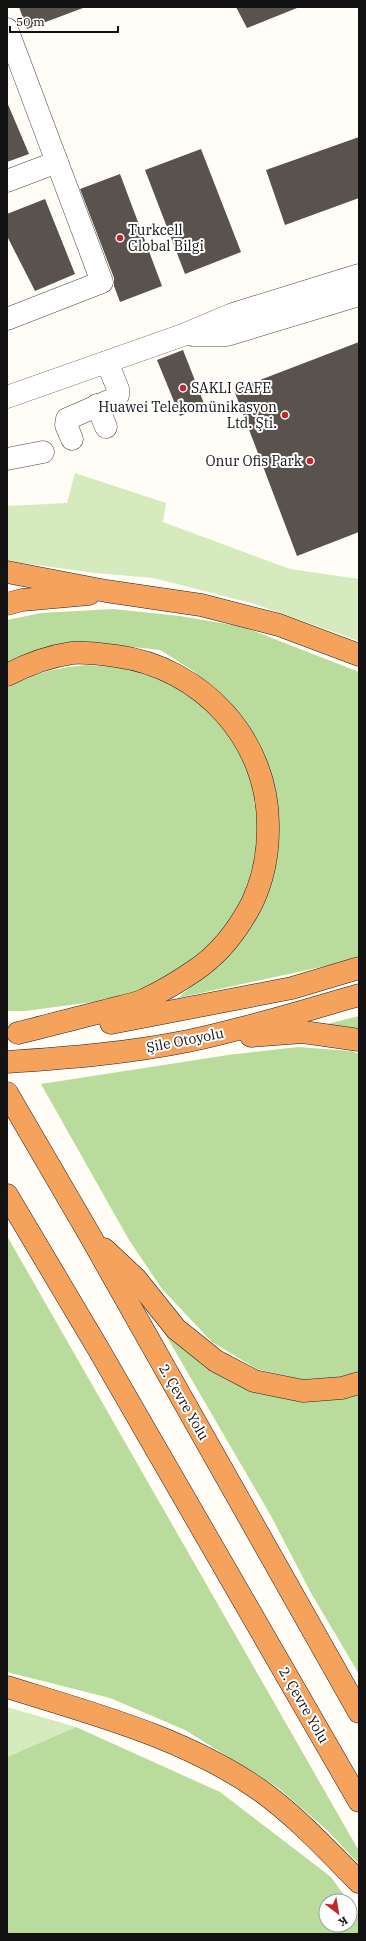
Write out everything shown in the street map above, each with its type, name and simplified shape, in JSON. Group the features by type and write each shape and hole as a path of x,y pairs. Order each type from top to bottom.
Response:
{"highway":[{"path":"7,572 201,606 279,625 359,655"},
{"path":"7,604 22,600 74,596 106,590"},
{"path":"7,675 52,658 73,653 129,657 150,662 170,671 205,694 219,706 245,739 259,770 267,802 268,821 268,846 258,890 240,925 224,945 210,959 176,982 142,1001 12,1033"},
{"path":"12,1033 78,1029 101,1025 292,988 359,968"},
{"name":"Şile Otoyolu","path":"7,1062 96,1055 188,1041 253,1025 359,995"},
{"path":"188,1041 303,1032 359,1040"},
{"name":"2. Çevre Yolu","path":"7,1093 88,1232 359,1712"},
{"name":"2. Çevre Yolu","path":"7,1195 99,1350 359,1801"},
{"path":"88,1232 136,1279 176,1329 216,1361 254,1381 303,1391 342,1388 359,1383"},
{"path":"7,1687 117,1721 204,1756 261,1792 311,1834 359,1882"}],"street":[{"path":"7,29 102,282 8,315"},
{"path":"7,181 57,162"},
{"path":"7,397 183,335 233,314 359,275"},
{"path":"183,335 227,335 359,295"},
{"path":"72,439 66,424 67,419 115,397 118,392 107,362"},
{"path":"97,405 106,427"},
{"path":"7,459 43,452"}],"green space":[{"path":"75,473 166,503 163,522 290,569 359,579 359,641 255,604 153,578 95,573 7,561 7,506 67,503"},
{"path":"113,609 180,616 244,627 359,672 359,956 344,962 178,998 235,948 266,897 268,765 244,719 195,672 160,650 105,644 7,666 7,620 41,613"},
{"path":"87,665 118,667 144,673 184,690 221,723 245,757 258,804 260,846 250,889 222,933 179,971 123,998 25,1011 7,1011 7,688 36,674"},
{"path":"359,1016 359,1031 327,1024"},
{"path":"298,1047 351,1051 359,1054 359,1375 308,1381 257,1369 212,1342 162,1289 129,1240 41,1084 228,1055"},
{"path":"7,1236 359,1851 359,1864 328,1831 277,1787 185,1730 110,1698 7,1672"},
{"path":"164,1332 217,1372 359,1394 359,1674 311,1593 271,1516"},
{"path":"7,1707 76,1727 7,1757"},
{"path":"76,1727 220,1792 331,1877 342,1893 318,1893 318,1933 358,1933 358,1915 359,1934 7,1934 7,1757"}],"building":[{"path":"19,7 82,7 83,8 27,29"},
{"path":"236,7 297,7 297,8 247,28"},
{"path":"7,102 29,154 7,162"},
{"path":"359,137 359,198 285,225 266,170"},
{"path":"201,149 241,252 185,274 145,170"},
{"name":"Turkcell Global Bilgi","path":"120,174 162,286 120,302 114,286 114,278 80,189"},
{"path":"45,199 75,274 35,291 7,236 7,214"},
{"name":"Onur Ofis Park","path":"359,342 359,532 297,556 234,390"},
{"name":"SAKLI CAFE","path":"183,350 205,406 180,416 157,360"}],"place":[{"name":"Turkcell Global Bilgi","path":"120,238"},
{"name":"SAKLI CAFE","path":"183,388"},
{"name":"Huawei Telekomünikasyon Ltd. Şti.","path":"285,415"},
{"name":"Onur Ofis Park","path":"310,461"}]}
